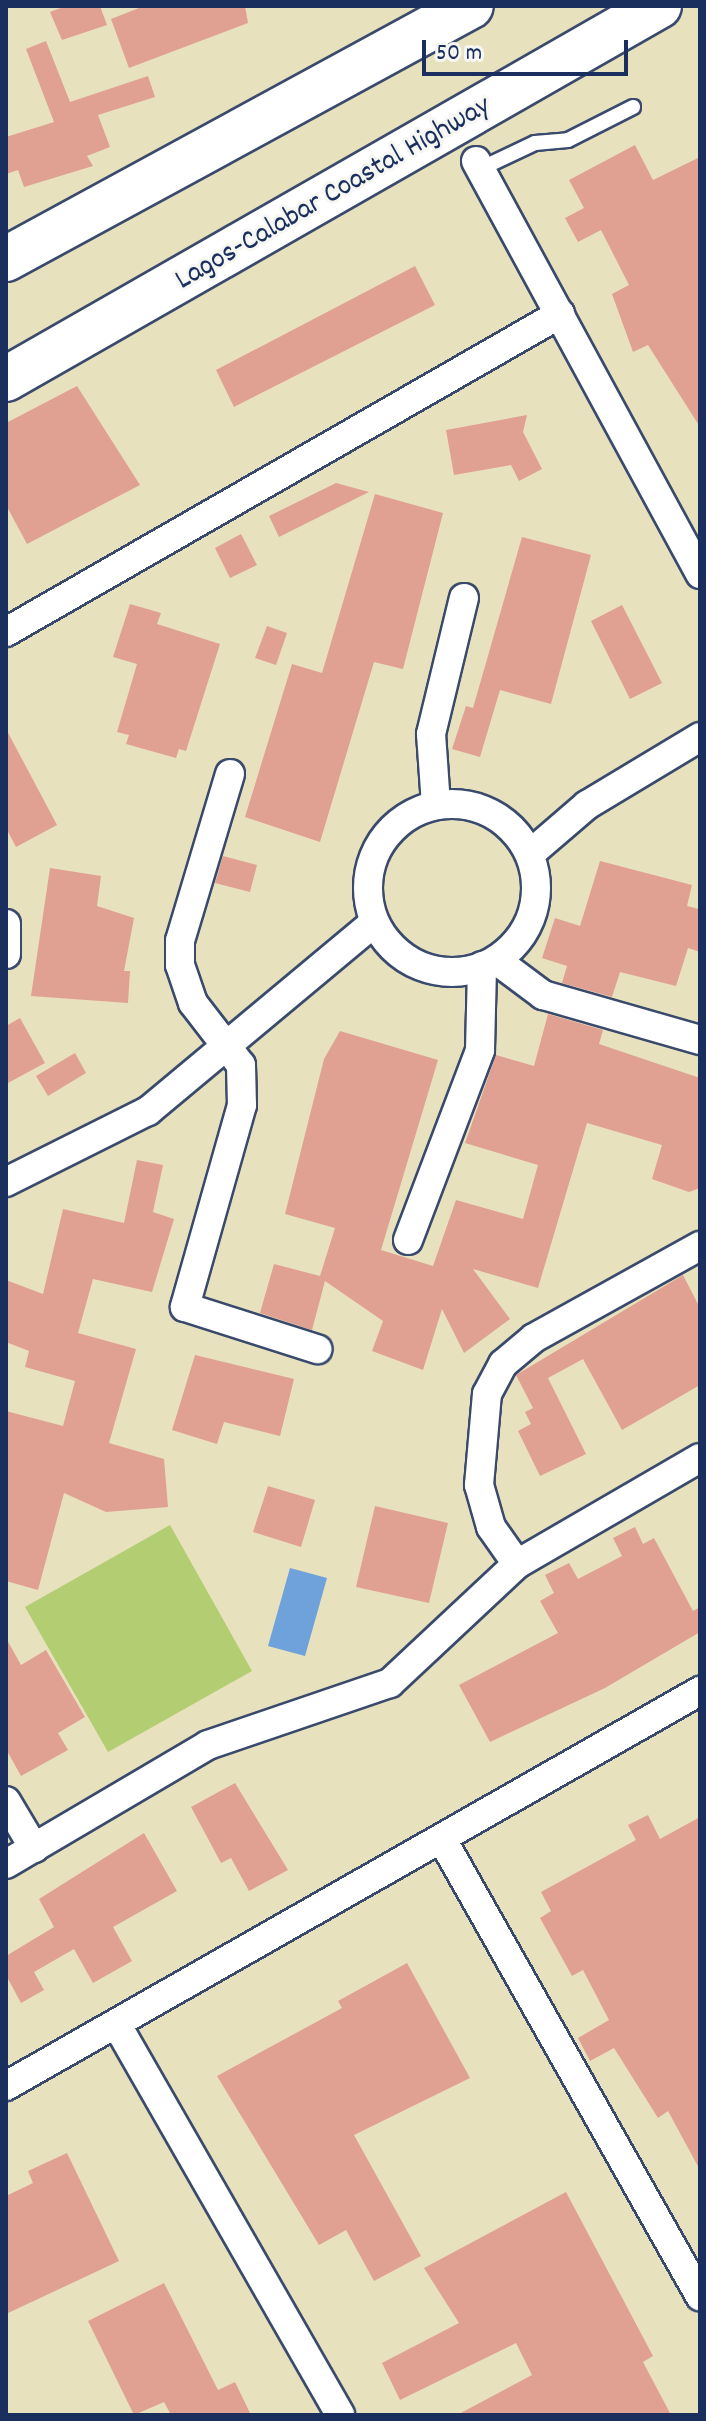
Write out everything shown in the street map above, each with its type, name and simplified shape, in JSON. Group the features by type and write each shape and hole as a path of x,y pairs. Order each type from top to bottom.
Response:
{"highway":[{"path":"6,259 471,6"},
{"name":"Lagos-Calabar Coastal Highway","path":"6,379 659,6"}],"street":[{"path":"478,165 700,574"},
{"path":"6,632 560,314"},
{"path":"436,805 431,734 464,598"},
{"path":"530,854 587,805 700,737"},
{"path":"230,774 180,941 180,965 193,1003 230,1046 241,1065 242,1105 185,1307 317,1349"},
{"path":"408,1240 480,1050 489,963 533,912 530,854 490,813 436,805 408,816 375,855 367,895 374,923 411,963 439,972 489,963 543,995 700,1040"},
{"path":"7,1186 148,1111 230,1046 374,923"},
{"path":"6,924 6,954"},
{"path":"517,1564 491,1527 479,1485 487,1394 503,1364 534,1338 700,1246"},
{"path":"6,1864 230,1734 390,1683 517,1564 700,1458"},
{"path":"6,2086 443,1841 700,1691"},
{"path":"6,1801 34,1848"},
{"path":"443,1841 700,2296"},
{"path":"117,2025 340,2415"}],"lane":[{"path":"478,165 535,143 568,140 633,107"}],"green space":[{"path":"170,1525 252,1671 108,1752 25,1607"}],"water":[{"path":"290,1568 327,1578 305,1656 268,1646"}],"building":[{"path":"66,6 100,6 107,25 62,40 50,12"},
{"path":"144,6 245,6 248,23 129,68 111,19"},
{"path":"46,41 70,102 148,76 155,97 98,115 110,147 87,156 93,166 24,187 18,170 6,174 6,137 54,122 26,49"},
{"path":"635,145 653,180 700,157 700,427 648,345 633,352 612,294 629,285 601,230 578,242 565,218 584,208 569,180"},
{"path":"415,266 435,305 234,407 216,370"},
{"path":"77,386 140,485 27,544 6,505 6,423"},
{"path":"527,415 523,432 542,469 519,481 511,465 454,475 446,430"},
{"path":"336,483 369,492 279,537 269,516"},
{"path":"375,494 443,513 403,669 374,662 320,842 245,817 292,664 322,673"},
{"path":"241,534 257,565 230,578 215,548"},
{"path":"522,537 591,555 551,704 500,690 480,757 452,749 466,706 473,708"},
{"path":"130,604 161,613 157,624 220,644 186,751 179,749 176,758 126,744 129,735 117,732 137,664 113,657"},
{"path":"622,605 662,683 630,699 591,621"},
{"path":"267,626 287,633 276,665 255,658"},
{"path":"6,729 57,825 16,847 6,828"},
{"path":"223,856 257,865 250,892 215,883"},
{"path":"600,861 692,885 687,906 699,909 700,952 688,948 676,986 620,972 612,997 562,983 567,966 542,958 555,918 580,926"},
{"path":"50,868 101,876 97,906 134,918 124,971 130,971 128,1003 31,996"},
{"path":"548,1014 603,1030 599,1044 700,1078 700,1188 689,1192 652,1179 662,1145 587,1123 538,1288 473,1269 510,1319 464,1353 442,1309 423,1370 372,1351 383,1321 325,1281 312,1330 260,1313 274,1264 320,1276 335,1228 285,1214 324,1059 340,1031 438,1060 381,1250 433,1266 456,1200 523,1219 538,1165 465,1143 496,1055 534,1066"},
{"path":"20,1018 45,1063 6,1084 6,1026"},
{"path":"75,1053 86,1073 48,1096 36,1076"},
{"path":"137,1160 163,1165 153,1212 174,1219 152,1292 93,1279 78,1333 136,1349 109,1443 164,1459 168,1507 106,1512 64,1493 38,1590 6,1581 6,1411 63,1426 75,1381 25,1367 29,1351 6,1342 6,1280 43,1294 63,1209 124,1223"},
{"path":"683,1275 700,1308 700,1385 622,1430 583,1359 548,1378 586,1454 540,1476 518,1431 531,1424 525,1412 533,1408 516,1375"},
{"path":"195,1355 294,1379 280,1436 224,1422 217,1444 172,1430"},
{"path":"268,1486 315,1500 301,1547 253,1532"},
{"path":"375,1506 448,1523 429,1603 356,1587"},
{"path":"635,1527 643,1544 654,1538 693,1611 700,1607 700,1632 605,1688 490,1742 459,1685 558,1633 540,1601 554,1593 545,1575 569,1563 578,1579 622,1556 613,1538"},
{"path":"6,1638 21,1665 46,1650 85,1717 58,1733 68,1750 21,1776 6,1749"},
{"path":"235,1783 288,1870 249,1891 231,1858 221,1863 191,1807"},
{"path":"648,1815 660,1839 700,1817 700,2170 668,2111 658,2118 614,2048 590,2061 578,2038 609,2020 583,1970 572,1976 540,1918 551,1911 541,1892 636,1840 628,1825"},
{"path":"144,1833 177,1891 113,1927 132,1961 93,1983 74,1949 34,1972 44,1990 21,2003 6,1975 6,1956 54,1927 39,1899"},
{"path":"407,1963 470,2078 354,2135 421,2256 374,2281 346,2230 319,2245 217,2076 342,2008 338,2001"},
{"path":"67,2153 119,2261 6,2314 6,2196 33,2183 28,2171"},
{"path":"566,2192 653,2356 643,2362 671,2415 457,2415 532,2375 516,2343 400,2400 382,2363 459,2323 424,2268"},
{"path":"164,2283 218,2390 235,2382 251,2415 171,2415 164,2402 134,2415 88,2321"}]}
